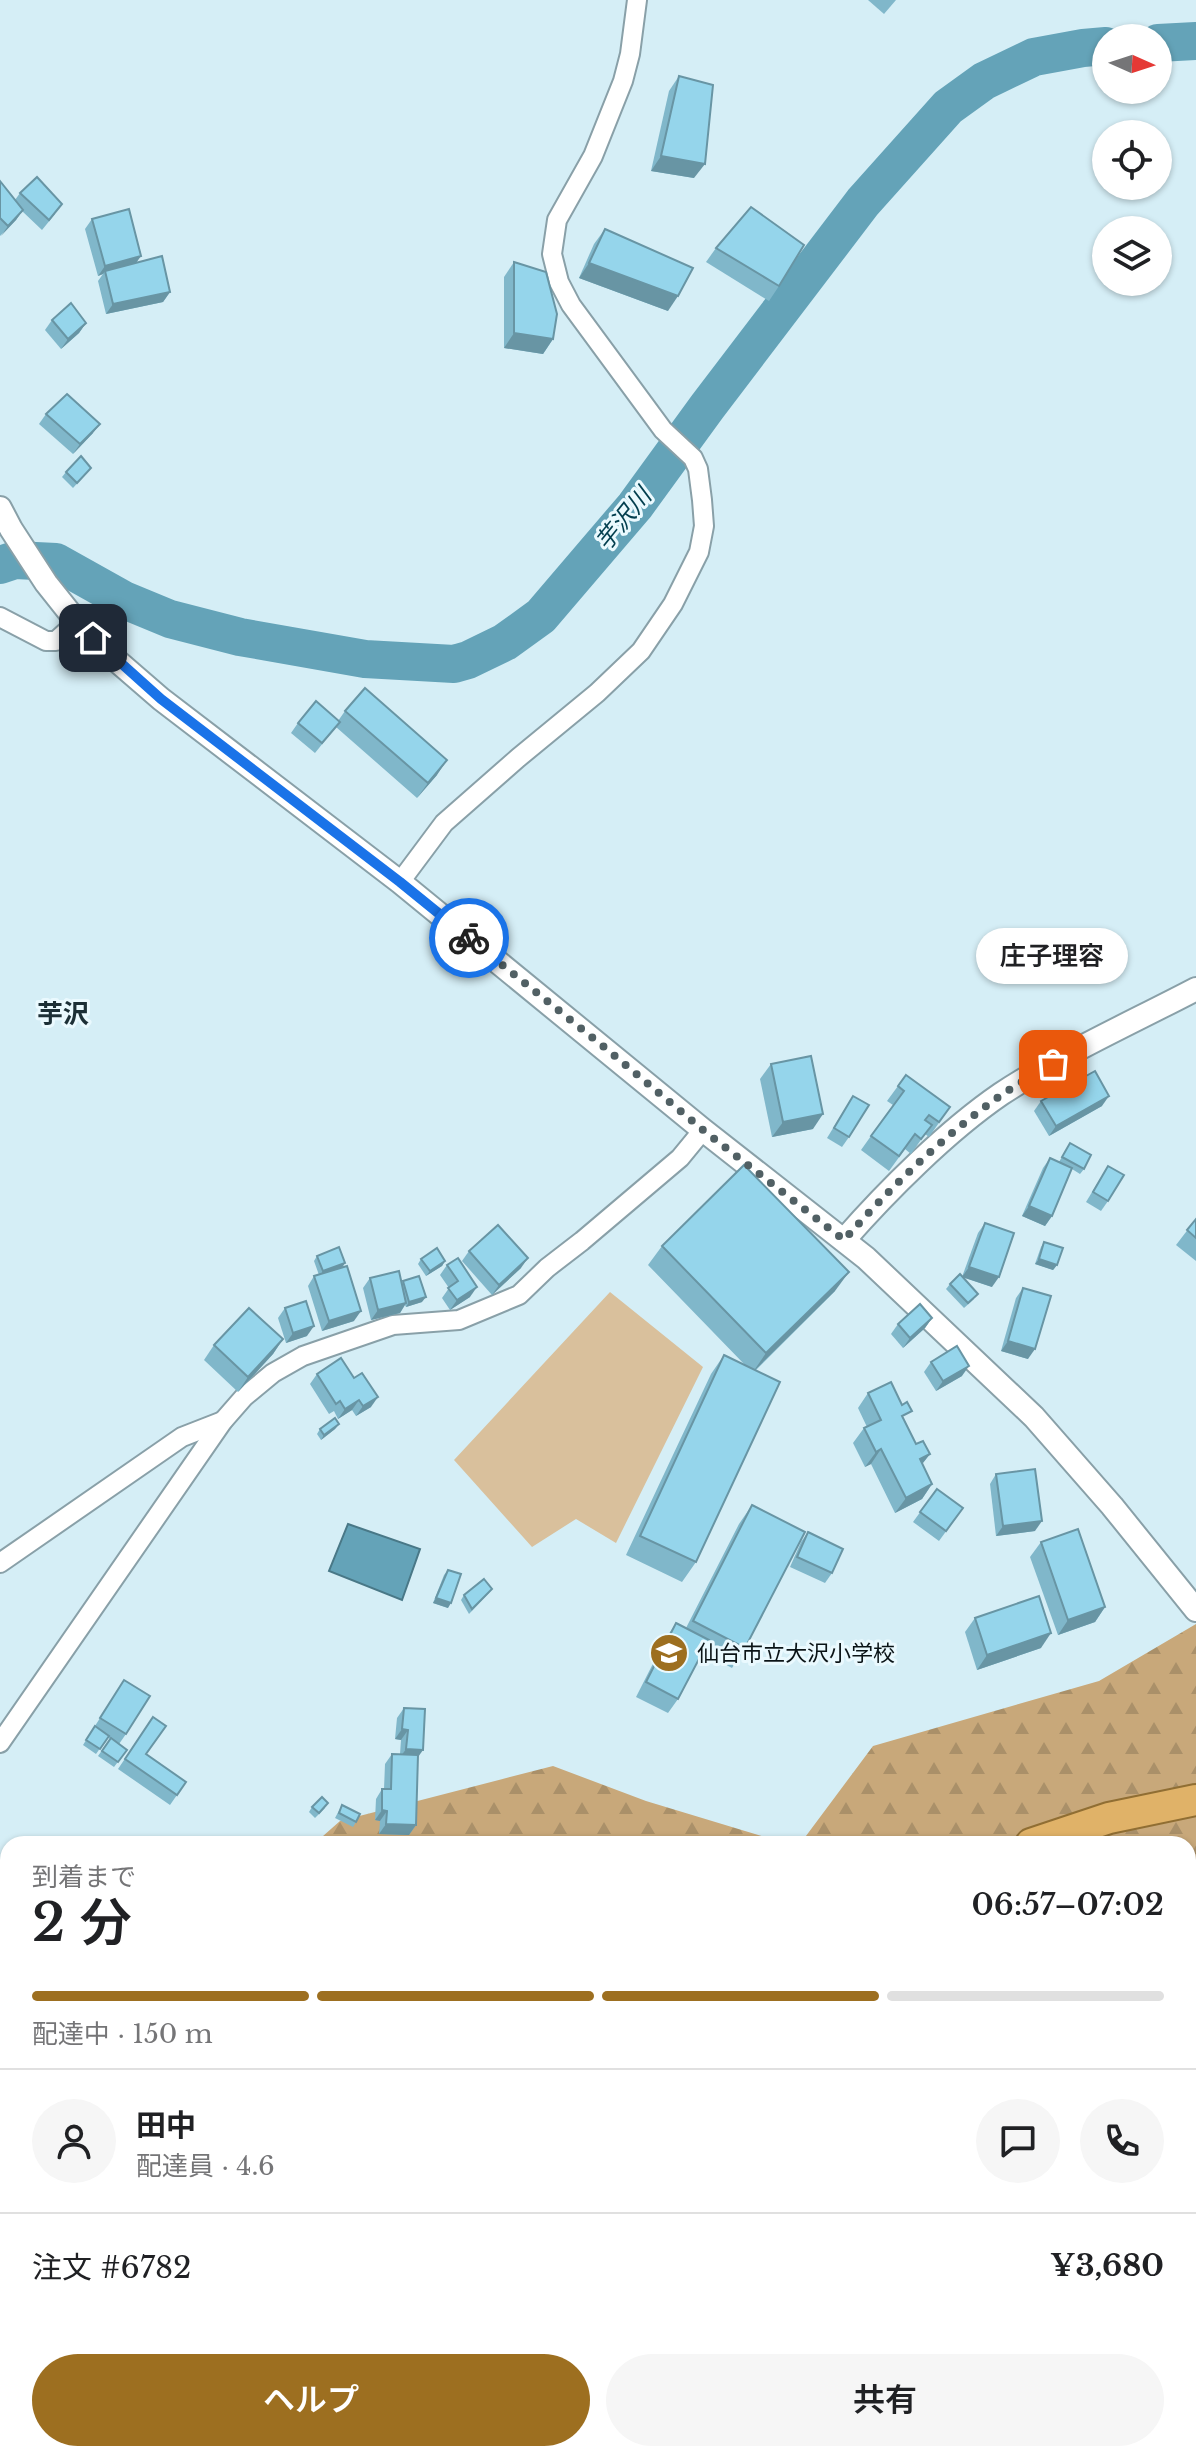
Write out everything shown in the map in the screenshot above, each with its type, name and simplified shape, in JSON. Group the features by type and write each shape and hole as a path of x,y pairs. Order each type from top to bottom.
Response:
{"highway":[{"path":"1055,1836 1109,1818 1196,1800"}],"street":[{"path":"400,882 444,823 597,693 641,651 673,604 699,552 704,526 698,469 693,458 663,430 571,305 559,282 552,254 557,220 593,156 623,81 637,0"},
{"path":"0,508 46,583 77,622 109,654 161,699 400,882 703,1130 866,1258 1034,1417 1112,1506 1196,1610"},
{"path":"0,617 46,641 56,641 77,622"},
{"path":"844,1240 949,1136 1001,1095 1053,1064 1196,989"},
{"path":"0,1743 223,1421 244,1397 273,1373 303,1356 393,1325 459,1320 519,1295 547,1268 680,1158 703,1130"},
{"path":"0,1563 182,1437 223,1421"}],"green space":[{"path":"1196,1624 1196,1836 806,1836 873,1746 1099,1681"},
{"path":"553,1766 646,1801 762,1836 323,1836 340,1821"}],"shaded area":[{"path":"610,1292 703,1367 616,1543 576,1519 532,1547 454,1460"}],"water":[{"path":"348,1524 420,1549 402,1600 329,1571"}],"building":[{"path":"679,76 713,85 705,164 661,156"},
{"path":"37,177 62,204 49,220 20,193"},
{"path":"0,181 23,210 8,226 0,218"},
{"path":"751,207 804,245 779,286 716,248"},
{"path":"129,209 141,256 105,266 92,219"},
{"path":"605,229 693,268 678,296 589,263"},
{"path":"162,256 170,292 113,304 105,271"},
{"path":"514,262 546,272 557,314 553,339 514,333"},
{"path":"71,303 86,323 68,339 52,320"},
{"path":"67,394 100,424 80,444 46,414"},
{"path":"81,456 91,468 77,483 66,472"},
{"path":"365,688 447,760 428,783 345,711"},
{"path":"316,701 340,722 322,743 298,723"},
{"path":"811,1056 823,1114 783,1122 771,1064"},
{"path":"1095,1071 1109,1096 1056,1126 1041,1101"},
{"path":"906,1075 950,1107 939,1122 929,1115 925,1120 932,1125 921,1139 915,1134 899,1156 871,1136 904,1091 898,1086"},
{"path":"853,1096 869,1105 849,1137 834,1128"},
{"path":"1070,1143 1091,1155 1084,1169 1062,1157"},
{"path":"1050,1158 1072,1168 1052,1216 1029,1206"},
{"path":"744,1165 849,1272 766,1353 662,1246"},
{"path":"1108,1166 1124,1175 1108,1201 1093,1192"},
{"path":"1196,1219 1196,1238 1187,1230"},
{"path":"985,1223 1014,1233 999,1277 969,1267"},
{"path":"498,1225 528,1258 499,1285 469,1251"},
{"path":"1044,1242 1063,1248 1057,1265 1039,1259"},
{"path":"339,1247 345,1263 323,1271 317,1256"},
{"path":"437,1248 445,1261 430,1271 421,1259"},
{"path":"458,1258 477,1287 457,1300 448,1288 458,1281 447,1265"},
{"path":"347,1266 361,1311 329,1321 314,1276"},
{"path":"399,1271 406,1303 378,1310 370,1278"},
{"path":"960,1274 978,1294 968,1303 950,1284"},
{"path":"419,1276 426,1297 409,1302 403,1281"},
{"path":"1023,1288 1051,1296 1035,1349 1008,1341"},
{"path":"306,1301 314,1326 293,1333 285,1308"},
{"path":"920,1304 932,1318 910,1338 898,1324"},
{"path":"249,1308 283,1339 248,1377 214,1345"},
{"path":"957,1346 969,1366 943,1381 931,1362"},
{"path":"724,1355 780,1382 696,1562 640,1536"},
{"path":"341,1358 354,1378 362,1373 378,1397 363,1406 359,1400 345,1409 340,1401 336,1404 317,1374"},
{"path":"891,1382 902,1405 907,1402 912,1411 902,1416 916,1444 923,1441 930,1454 920,1459 932,1484 906,1498 881,1449 876,1452 864,1428 881,1420 868,1393"},
{"path":"335,1418 339,1424 324,1435 320,1429"},
{"path":"1035,1469 1042,1521 1003,1526 996,1474"},
{"path":"937,1489 963,1508 946,1531 920,1512"},
{"path":"752,1505 805,1532 745,1648 693,1621"},
{"path":"1078,1529 1105,1607 1068,1620 1041,1542"},
{"path":"808,1532 843,1549 832,1573 797,1557"},
{"path":"448,1570 461,1574 451,1603 436,1598"},
{"path":"484,1579 492,1589 472,1609 464,1595"},
{"path":"1039,1596 1051,1633 987,1655 975,1618"},
{"path":"676,1623 709,1640 678,1699 646,1682"},
{"path":"124,1680 150,1696 126,1734 100,1718"},
{"path":"404,1708 425,1709 423,1750 406,1749 408,1730 402,1729"},
{"path":"153,1717 166,1726 146,1754 186,1782 177,1795 125,1759"},
{"path":"95,1726 109,1736 100,1749 86,1740"},
{"path":"111,1738 127,1750 118,1762 102,1751"},
{"path":"392,1754 418,1755 416,1825 386,1824 387,1811 382,1810 382,1789 391,1789"},
{"path":"322,1797 328,1803 319,1813 312,1807"},
{"path":"342,1805 360,1814 356,1822 339,1813"}],"waterway":[{"name":"芋沢川","path":"1172,42 1196,41"},
{"name":"芋沢川","path":"0,565 15,560 56,562 124,600 170,619 240,637 365,659 454,664 468,660 505,642 541,616 635,506 863,202 948,107 984,81 1034,57 1092,47"}],"way so far":[{"path":"469,938 703,1130 844,1240 949,1136 1001,1095 1053,1064"}],"place":[{"name":"庄子理容","path":"1053,1064"},
{"name":"仙台市立大沢小学校","path":"669,1653"}],"district":[{"name":"芋沢","path":"63,1014"}],"route":[{"path":"93,638 161,699 469,938"}]}
